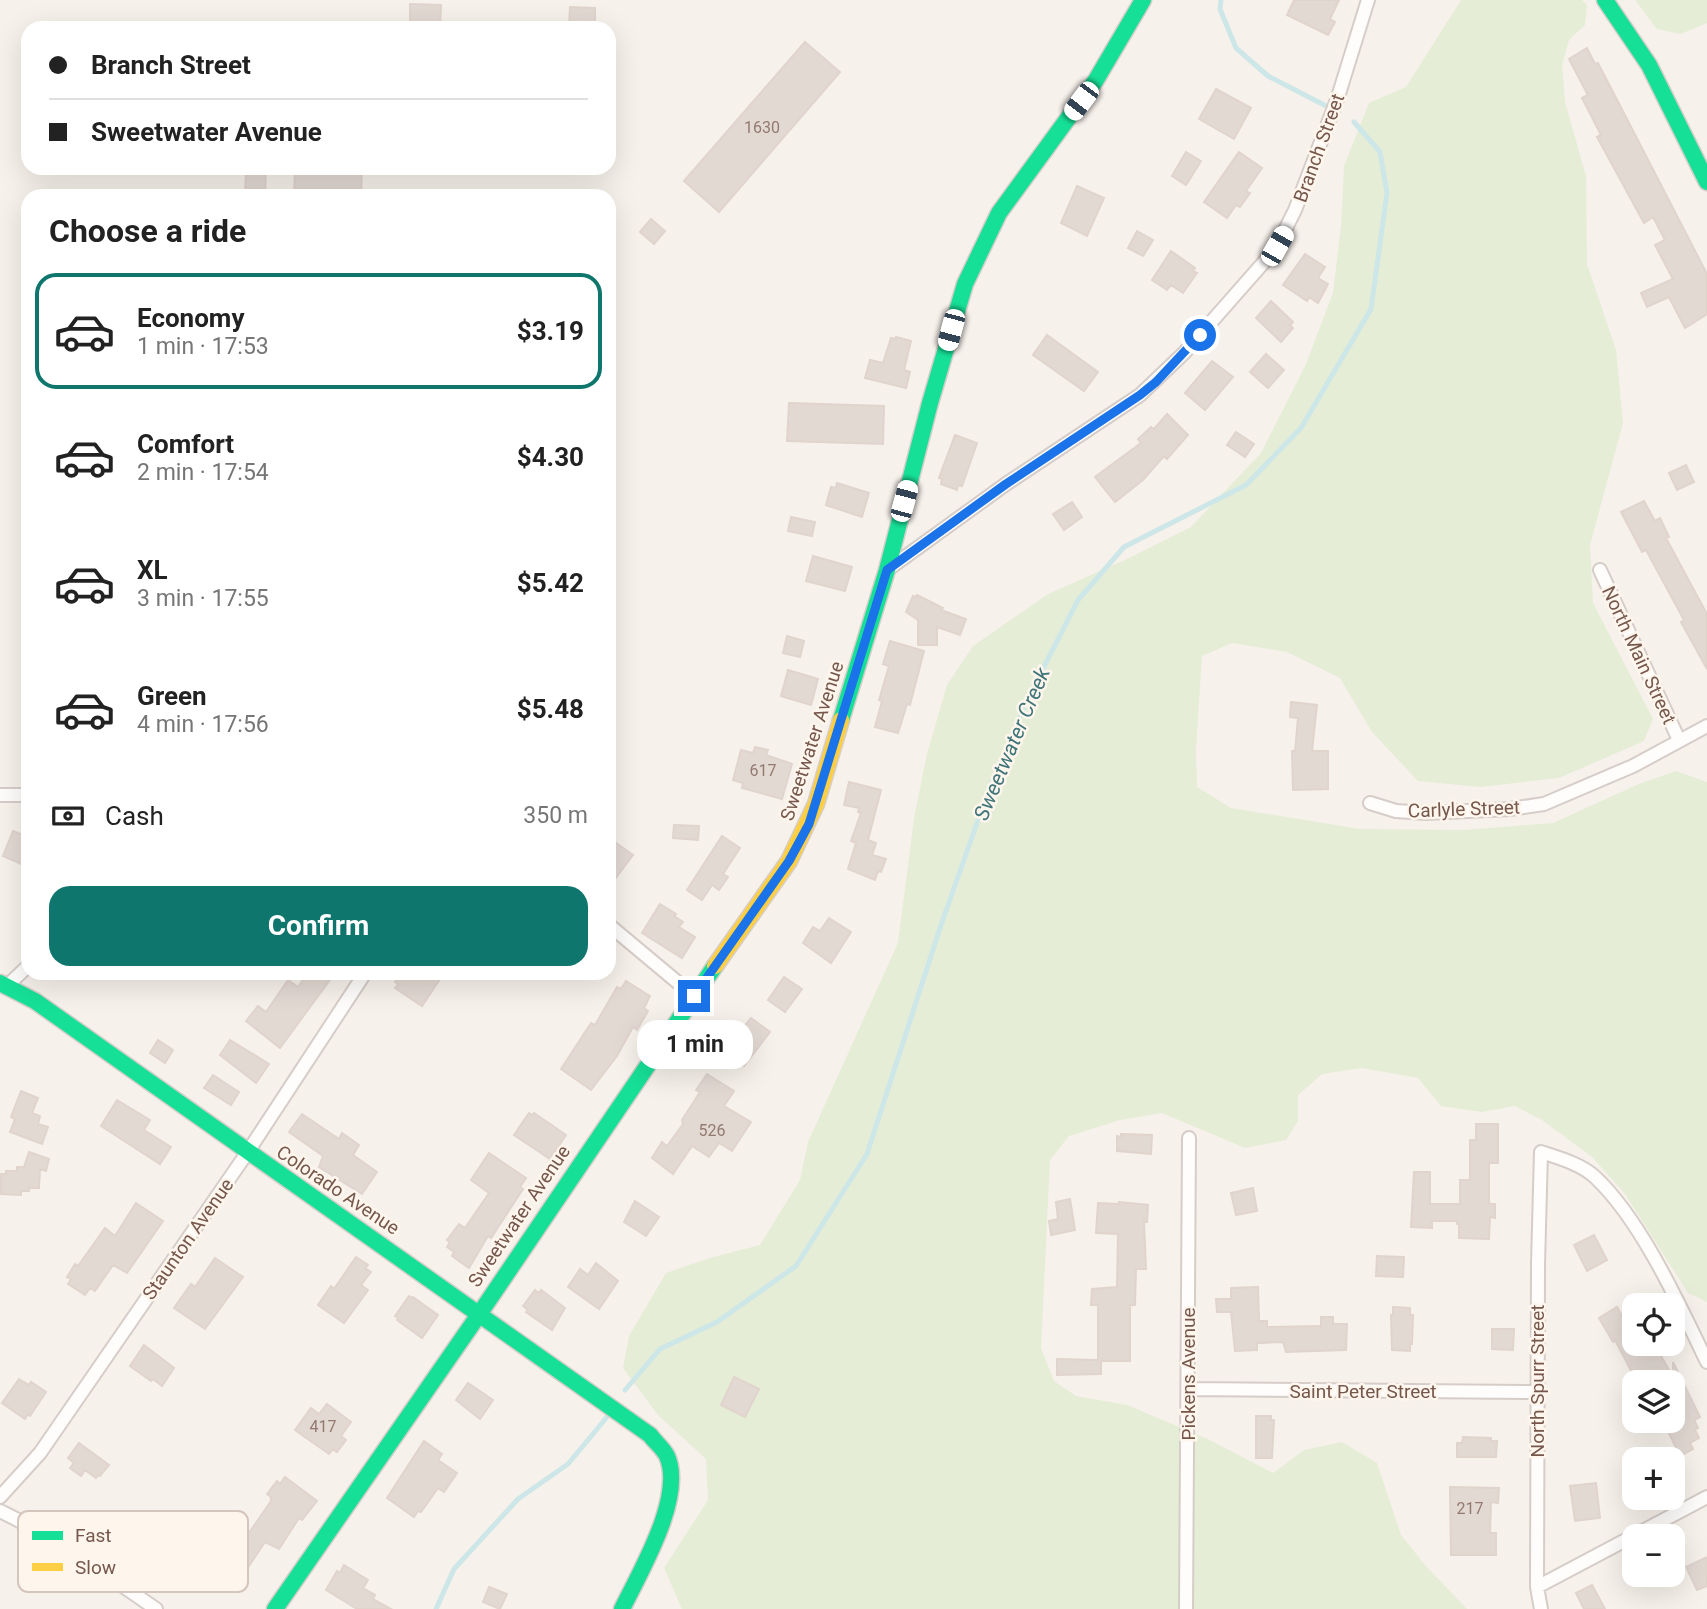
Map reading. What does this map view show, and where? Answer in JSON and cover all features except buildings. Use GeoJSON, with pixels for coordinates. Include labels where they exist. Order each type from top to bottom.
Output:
{"type":"FeatureCollection","features":[{"type":"Feature","properties":{"kind":"street","name":"Sweetwater Avenue"},"geometry":{"type":"LineString","coordinates":[[275,1609],[789,861],[809,824],[887,570],[958,304],[981,247],[999,213],[1096,80],[1143,0]]}},
{"type":"Feature","properties":{"kind":"street","name":"Branch Street"},"geometry":{"type":"LineString","coordinates":[[887,570],[1006,484],[1140,395],[1184,353],[1264,262],[1277,246],[1295,210],[1338,97],[1368,0]]}},
{"type":"Feature","properties":{"kind":"street"},"geometry":{"type":"LineString","coordinates":[[1605,0],[1625,24],[1645,58],[1707,181]]}},
{"type":"Feature","properties":{"kind":"street","name":"North Main Street"},"geometry":{"type":"LineString","coordinates":[[1600,570],[1679,740]]}},
{"type":"Feature","properties":{"kind":"street","name":"Carlyle Street"},"geometry":{"type":"LineString","coordinates":[[1370,803],[1396,811],[1425,813],[1510,809],[1544,804],[1633,766],[1707,726]]}},
{"type":"Feature","properties":{"kind":"street"},"geometry":{"type":"LineString","coordinates":[[0,795],[21,795]]}},
{"type":"Feature","properties":{"kind":"street"},"geometry":{"type":"LineString","coordinates":[[616,931],[694,996]]}},
{"type":"Feature","properties":{"kind":"street"},"geometry":{"type":"LineString","coordinates":[[4,984],[21,971]]}},
{"type":"Feature","properties":{"kind":"street","name":"Staunton Avenue"},"geometry":{"type":"LineString","coordinates":[[0,1497],[40,1453],[247,1153],[360,980]]}},
{"type":"Feature","properties":{"kind":"street","name":"Colorado Avenue"},"geometry":{"type":"LineString","coordinates":[[4,984],[35,1001],[650,1435],[668,1458],[672,1486],[661,1524],[622,1609]]}},
{"type":"Feature","properties":{"kind":"street","name":"Pickens Avenue"},"geometry":{"type":"LineString","coordinates":[[1186,1609],[1189,1138]]}},
{"type":"Feature","properties":{"kind":"street","name":"North Spurr Street"},"geometry":{"type":"LineString","coordinates":[[1541,1609],[1537,1587],[1541,1152],[1575,1165],[1594,1176],[1634,1223],[1707,1362]]}},
{"type":"Feature","properties":{"kind":"street","name":"Saint Peter Street"},"geometry":{"type":"LineString","coordinates":[[1188,1389],[1538,1392]]}},
{"type":"Feature","properties":{"kind":"street"},"geometry":{"type":"LineString","coordinates":[[1537,1587],[1707,1497]]}},
{"type":"Feature","properties":{"kind":"street"},"geometry":{"type":"LineString","coordinates":[[0,1511],[18,1520]]}},
{"type":"Feature","properties":{"kind":"street"},"geometry":{"type":"LineString","coordinates":[[131,1592],[156,1609]]}},
{"type":"Feature","properties":{"kind":"green space"},"geometry":{"type":"Polygon","coordinates":[[[1461,0],[1582,0],[1587,5],[1585,25],[1569,40],[1562,65],[1565,102],[1586,176],[1587,264],[1616,350],[1623,423],[1590,545],[1593,603],[1653,719],[1644,741],[1559,778],[1481,787],[1418,781],[1372,732],[1340,678],[1287,652],[1232,643],[1202,656],[1196,749],[1197,787],[1231,808],[1360,829],[1464,830],[1553,823],[1639,784],[1676,771],[1707,782],[1707,1302],[1688,1293],[1625,1194],[1592,1157],[1542,1120],[1515,1106],[1482,1112],[1441,1106],[1418,1078],[1362,1068],[1322,1074],[1298,1095],[1298,1121],[1286,1140],[1245,1148],[1162,1113],[1120,1120],[1069,1136],[1050,1160],[1041,1348],[1054,1381],[1076,1396],[1127,1405],[1208,1439],[1273,1473],[1304,1450],[1342,1442],[1377,1463],[1401,1535],[1467,1609],[682,1609],[664,1568],[708,1500],[706,1459],[658,1415],[623,1368],[629,1336],[666,1273],[760,1245],[800,1180],[808,1142],[898,943],[914,818],[927,754],[947,685],[973,646],[1048,594],[1191,527],[1261,453],[1306,364],[1333,293],[1341,226],[1344,166],[1369,103],[1406,87],[1461,0]]]}},
{"type":"Feature","properties":{"kind":"green space"},"geometry":{"type":"Polygon","coordinates":[[[1635,0],[1707,0],[1707,23],[1681,34],[1657,29],[1635,0]]]}},
{"type":"Feature","properties":{"kind":"waterway","name":"Sweetwater Creek"},"geometry":{"type":"LineString","coordinates":[[1221,0],[1220,9],[1236,48],[1268,76],[1330,108]]}},
{"type":"Feature","properties":{"kind":"waterway","name":"Sweetwater Creek"},"geometry":{"type":"LineString","coordinates":[[625,1390],[660,1349],[717,1322],[796,1266],[867,1154],[941,925],[989,789],[1028,698],[1078,600],[1124,547],[1246,485],[1301,428],[1371,309],[1387,193],[1380,152],[1354,122]]}},
{"type":"Feature","properties":{"kind":"waterway","name":"Sweetwater Creek"},"geometry":{"type":"LineString","coordinates":[[436,1609],[454,1569],[518,1499],[568,1464],[607,1417]]}},
{"type":"Feature","properties":{"kind":"traffic: fast"},"geometry":{"type":"LineString","coordinates":[[841,720],[887,570],[930,403],[965,284],[999,213],[1096,80],[1143,0]]}},
{"type":"Feature","properties":{"kind":"traffic: fast"},"geometry":{"type":"LineString","coordinates":[[1605,0],[1649,65],[1707,182]]}},
{"type":"Feature","properties":{"kind":"traffic: fast"},"geometry":{"type":"LineString","coordinates":[[275,1609],[715,966]]}},
{"type":"Feature","properties":{"kind":"traffic: fast"},"geometry":{"type":"LineString","coordinates":[[0,983],[35,1001],[650,1435],[667,1456],[671,1473],[670,1492],[658,1534],[622,1609]]}},
{"type":"Feature","properties":{"kind":"traffic: slow"},"geometry":{"type":"LineString","coordinates":[[715,966],[789,861],[816,804],[841,720]]}},
{"type":"Feature","properties":{"kind":"route"},"geometry":{"type":"LineString","coordinates":[[694,996],[789,861],[809,824],[887,570],[1006,484],[1140,395],[1156,382],[1200,335]]}}]}
